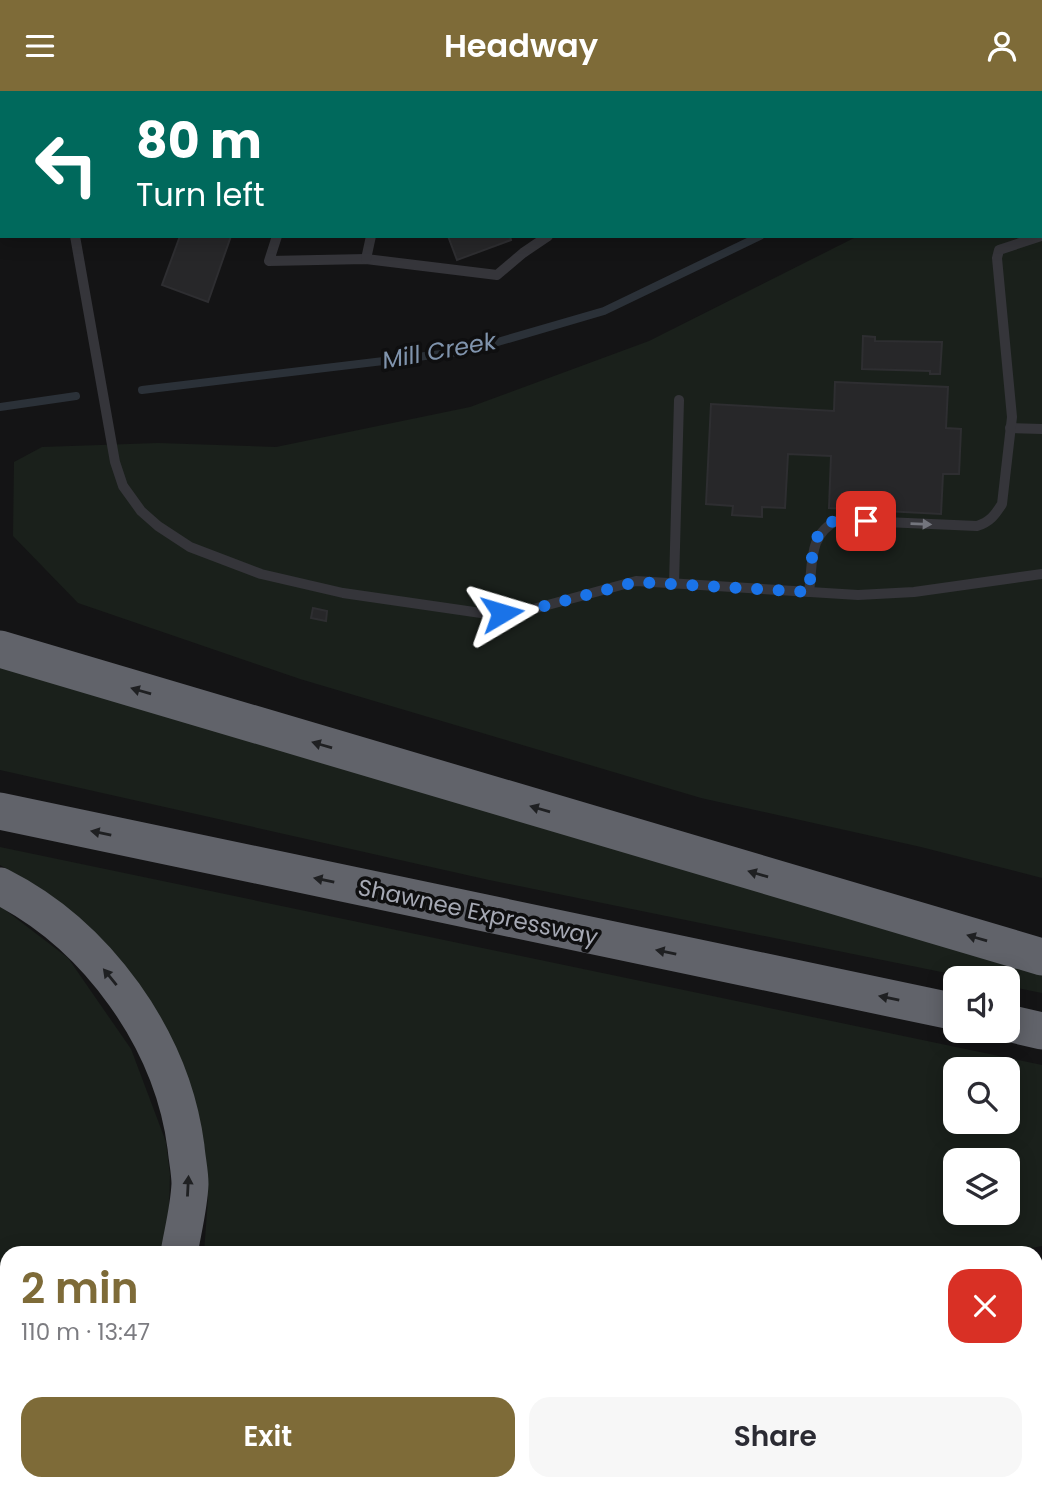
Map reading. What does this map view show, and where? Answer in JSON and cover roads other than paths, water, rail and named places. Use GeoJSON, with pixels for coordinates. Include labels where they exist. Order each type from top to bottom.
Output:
{"type":"FeatureCollection","features":[{"type":"Feature","properties":{"kind":"highway"},"geometry":{"type":"LineString","coordinates":[[0,649],[1042,957]]}},
{"type":"Feature","properties":{"kind":"highway","name":"Shawnee Expressway"},"geometry":{"type":"LineString","coordinates":[[0,811],[943,1009]]}},
{"type":"Feature","properties":{"kind":"highway"},"geometry":{"type":"LineString","coordinates":[[0,886],[16,894],[73,938],[107,974],[139,1016],[182,1117],[190,1183],[180,1246]]}},
{"type":"Feature","properties":{"kind":"highway"},"geometry":{"type":"LineString","coordinates":[[1020,1026],[1042,1031]]}},
{"type":"Feature","properties":{"kind":"lane"},"geometry":{"type":"LineString","coordinates":[[75,238],[115,462],[123,486],[141,512],[190,547],[261,574],[331,590],[481,613],[522,612],[636,582],[858,595],[914,591],[1042,574]]}},
{"type":"Feature","properties":{"kind":"lane"},"geometry":{"type":"LineString","coordinates":[[276,238],[269,261],[366,258],[497,275],[545,238]]}},
{"type":"Feature","properties":{"kind":"lane"},"geometry":{"type":"LineString","coordinates":[[366,258],[371,238]]}},
{"type":"Feature","properties":{"kind":"lane"},"geometry":{"type":"LineString","coordinates":[[809,592],[815,541],[826,526],[838,520],[977,526],[989,523],[1002,504],[1012,417],[997,258],[999,250],[1035,238]]}},
{"type":"Feature","properties":{"kind":"lane"},"geometry":{"type":"LineString","coordinates":[[674,584],[679,400]]}},
{"type":"Feature","properties":{"kind":"lane"},"geometry":{"type":"LineString","coordinates":[[1010,428],[1042,429]]}},
{"type":"Feature","properties":{"kind":"waterway","name":"Mill Creek"},"geometry":{"type":"LineString","coordinates":[[142,390],[467,351],[604,311],[756,238]]}},
{"type":"Feature","properties":{"kind":"waterway","name":"Mill Creek"},"geometry":{"type":"LineString","coordinates":[[0,407],[76,396]]}}]}
